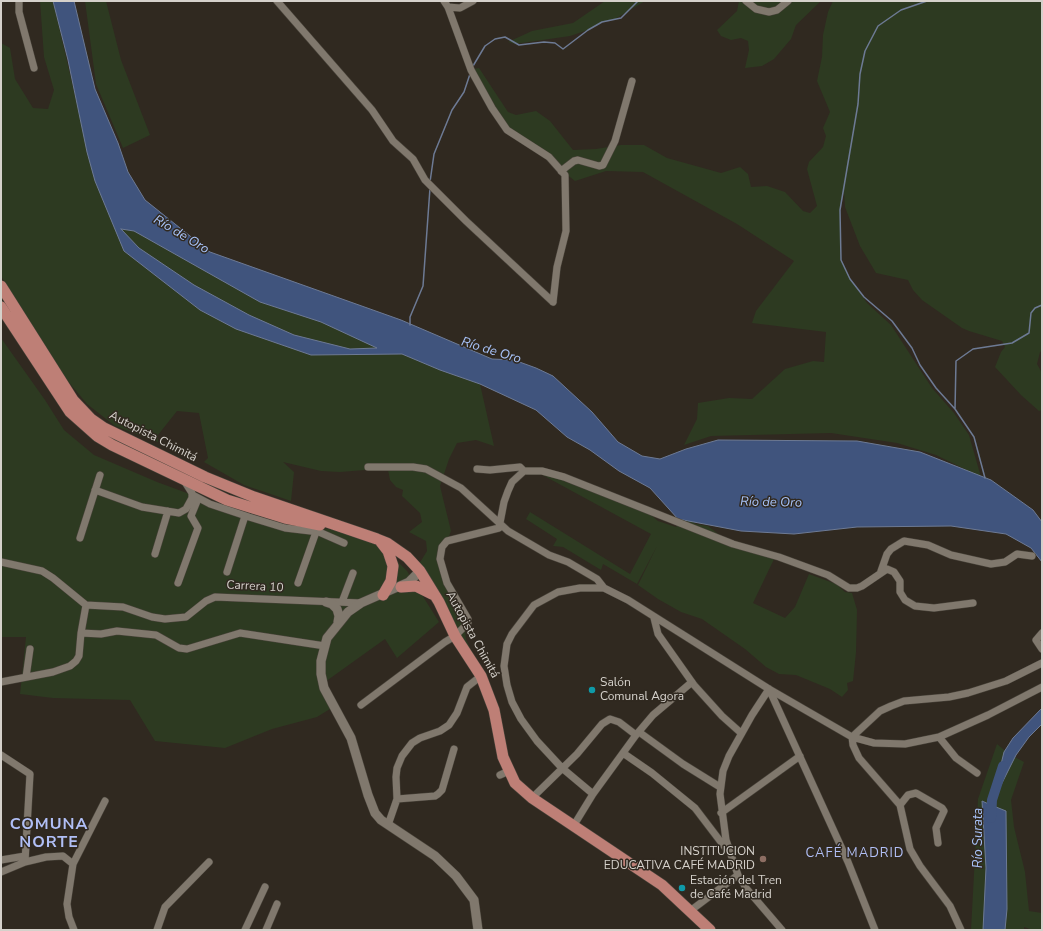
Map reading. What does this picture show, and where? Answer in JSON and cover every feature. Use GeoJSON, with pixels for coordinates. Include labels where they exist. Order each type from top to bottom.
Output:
{"type":"FeatureCollection","features":[{"type":"Feature","properties":{"kind":"highway","name":"Autopista Chimitá"},"geometry":{"type":"LineString","coordinates":[[1,286],[73,400],[91,419],[104,428],[205,477],[332,525],[377,538],[398,550],[420,571],[439,602],[455,636],[481,676],[494,710],[503,757],[504,773],[532,798],[574,824],[662,885],[710,930]]}},
{"type":"Feature","properties":{"kind":"highway","name":"Autopista Chimitá"},"geometry":{"type":"LineString","coordinates":[[1,307],[70,412],[78,420],[112,445],[227,500],[254,509],[306,522],[332,525]]}},
{"type":"Feature","properties":{"kind":"highway"},"geometry":{"type":"LineString","coordinates":[[377,538],[388,551],[392,566],[391,581],[383,595]]}},
{"type":"Feature","properties":{"kind":"highway"},"geometry":{"type":"LineString","coordinates":[[401,587],[411,586],[421,588],[429,592],[439,602]]}},
{"type":"Feature","properties":{"kind":"street"},"geometry":{"type":"LineString","coordinates":[[19,1],[19,12],[34,68]]}},
{"type":"Feature","properties":{"kind":"street"},"geometry":{"type":"LineString","coordinates":[[277,1],[372,110],[393,141],[413,159],[425,180],[466,221],[553,302],[557,267],[566,231],[565,175],[549,157],[507,130],[492,108],[471,70],[446,4]]}},
{"type":"Feature","properties":{"kind":"street"},"geometry":{"type":"LineString","coordinates":[[446,4],[460,8],[473,1]]}},
{"type":"Feature","properties":{"kind":"street"},"geometry":{"type":"LineString","coordinates":[[746,1],[756,9],[769,12],[776,10],[788,1]]}},
{"type":"Feature","properties":{"kind":"street"},"geometry":{"type":"LineString","coordinates":[[562,171],[574,161],[578,160],[599,166],[603,165],[615,141],[632,81]]}},
{"type":"Feature","properties":{"kind":"street"},"geometry":{"type":"LineString","coordinates":[[368,468],[413,467],[426,469],[461,488],[508,531],[549,555],[568,562],[597,579],[604,588],[628,600],[769,690],[852,737],[874,743],[905,744],[939,737],[988,715],[1042,687]]}},
{"type":"Feature","properties":{"kind":"street"},"geometry":{"type":"LineString","coordinates":[[477,469],[490,470],[520,467],[524,471],[542,471],[564,477],[733,544],[779,557],[828,575],[849,588],[857,588],[862,586],[881,571],[887,569],[894,572],[900,581],[900,592],[904,600],[915,606],[934,608],[973,603]]}},
{"type":"Feature","properties":{"kind":"street"},"geometry":{"type":"LineString","coordinates":[[361,705],[455,636],[468,623],[468,619],[447,583],[440,559],[442,547],[447,541],[462,536],[494,531],[499,528],[501,524],[504,502],[508,491],[512,482],[524,471]]}},
{"type":"Feature","properties":{"kind":"street"},"geometry":{"type":"LineString","coordinates":[[80,538],[100,475]]}},
{"type":"Feature","properties":{"kind":"street"},"geometry":{"type":"LineString","coordinates":[[185,481],[195,497],[245,516],[285,528],[329,535],[344,543]]}},
{"type":"Feature","properties":{"kind":"street"},"geometry":{"type":"LineString","coordinates":[[95,490],[142,507],[179,512],[184,511],[195,497]]}},
{"type":"Feature","properties":{"kind":"street"},"geometry":{"type":"LineString","coordinates":[[178,583],[198,528],[191,516],[195,497]]}},
{"type":"Feature","properties":{"kind":"street"},"geometry":{"type":"LineString","coordinates":[[155,554],[168,511]]}},
{"type":"Feature","properties":{"kind":"street"},"geometry":{"type":"LineString","coordinates":[[228,572],[245,516]]}},
{"type":"Feature","properties":{"kind":"street"},"geometry":{"type":"LineString","coordinates":[[298,583],[316,532]]}},
{"type":"Feature","properties":{"kind":"street"},"geometry":{"type":"LineString","coordinates":[[881,571],[887,554],[891,548],[904,541],[928,545],[951,555],[991,564],[1005,562],[1017,554],[1032,556]]}},
{"type":"Feature","properties":{"kind":"street"},"geometry":{"type":"LineString","coordinates":[[1,562],[42,571],[86,605],[81,632],[79,656],[73,664],[53,672],[1,682]]}},
{"type":"Feature","properties":{"kind":"street"},"geometry":{"type":"LineString","coordinates":[[420,571],[413,580],[401,587],[361,603],[348,612],[338,622],[327,638],[321,661],[321,674],[324,688],[351,738],[372,805],[381,820],[435,856],[456,876],[474,900],[478,930]]}},
{"type":"Feature","properties":{"kind":"street"},"geometry":{"type":"LineString","coordinates":[[342,602],[352,573]]}},
{"type":"Feature","properties":{"kind":"street"},"geometry":{"type":"LineString","coordinates":[[593,794],[562,768],[536,741],[521,719],[512,702],[504,666],[507,644],[512,634],[534,605],[558,592],[580,588],[604,588]]}},
{"type":"Feature","properties":{"kind":"street","name":"Carrera 10"},"geometry":{"type":"LineString","coordinates":[[86,605],[123,607],[152,617],[173,619],[186,617],[206,601],[216,597],[361,603]]}},
{"type":"Feature","properties":{"kind":"street"},"geometry":{"type":"LineString","coordinates":[[326,602],[332,604],[337,609],[338,622]]}},
{"type":"Feature","properties":{"kind":"street"},"geometry":{"type":"LineString","coordinates":[[654,618],[658,634],[692,682],[722,716],[741,732]]}},
{"type":"Feature","properties":{"kind":"street"},"geometry":{"type":"LineString","coordinates":[[81,632],[101,634],[117,631],[156,635],[179,648],[187,649],[240,633],[325,646]]}},
{"type":"Feature","properties":{"kind":"street"},"geometry":{"type":"LineString","coordinates":[[1042,633],[1036,640],[1042,649]]}},
{"type":"Feature","properties":{"kind":"street"},"geometry":{"type":"LineString","coordinates":[[26,677],[30,649]]}},
{"type":"Feature","properties":{"kind":"street"},"geometry":{"type":"LineString","coordinates":[[852,737],[880,711],[891,706],[904,701],[949,697],[968,693],[1006,681],[1042,663]]}},
{"type":"Feature","properties":{"kind":"street"},"geometry":{"type":"LineString","coordinates":[[388,825],[397,799],[395,787],[397,768],[402,756],[416,741],[449,725],[457,713],[467,687],[481,676]]}},
{"type":"Feature","properties":{"kind":"street"},"geometry":{"type":"LineString","coordinates":[[574,824],[593,794],[638,733],[653,715],[692,682]]}},
{"type":"Feature","properties":{"kind":"street"},"geometry":{"type":"LineString","coordinates":[[769,690],[741,732],[723,771],[720,787],[721,813],[729,852],[738,875],[746,888],[782,930]]}},
{"type":"Feature","properties":{"kind":"street"},"geometry":{"type":"LineString","coordinates":[[769,690],[848,862],[875,930]]}},
{"type":"Feature","properties":{"kind":"street"},"geometry":{"type":"LineString","coordinates":[[532,798],[584,747],[602,724],[610,719],[619,722],[638,733],[720,787]]}},
{"type":"Feature","properties":{"kind":"street"},"geometry":{"type":"LineString","coordinates":[[852,737],[853,745],[859,758],[900,805],[910,849],[920,866],[950,906],[961,930]]}},
{"type":"Feature","properties":{"kind":"street"},"geometry":{"type":"LineString","coordinates":[[939,737],[956,758],[977,773]]}},
{"type":"Feature","properties":{"kind":"street"},"geometry":{"type":"LineString","coordinates":[[397,799],[435,796],[438,794],[442,790],[454,749]]}},
{"type":"Feature","properties":{"kind":"street"},"geometry":{"type":"LineString","coordinates":[[623,753],[652,773],[695,808],[729,852]]}},
{"type":"Feature","properties":{"kind":"street"},"geometry":{"type":"LineString","coordinates":[[1,755],[30,774],[25,859]]}},
{"type":"Feature","properties":{"kind":"street"},"geometry":{"type":"LineString","coordinates":[[721,813],[800,756]]}},
{"type":"Feature","properties":{"kind":"street"},"geometry":{"type":"LineString","coordinates":[[900,805],[908,795],[916,793],[942,808],[944,811],[936,828],[938,843]]}},
{"type":"Feature","properties":{"kind":"street"},"geometry":{"type":"LineString","coordinates":[[74,930],[69,917],[67,904],[73,864],[105,801]]}},
{"type":"Feature","properties":{"kind":"street"},"geometry":{"type":"LineString","coordinates":[[1,860],[63,856],[73,864]]}},
{"type":"Feature","properties":{"kind":"street"},"geometry":{"type":"LineString","coordinates":[[1,872],[25,859]]}},
{"type":"Feature","properties":{"kind":"street"},"geometry":{"type":"LineString","coordinates":[[157,930],[165,907],[208,862]]}},
{"type":"Feature","properties":{"kind":"street"},"geometry":{"type":"LineString","coordinates":[[690,911],[738,875]]}},
{"type":"Feature","properties":{"kind":"street"},"geometry":{"type":"LineString","coordinates":[[245,930],[265,887]]}},
{"type":"Feature","properties":{"kind":"street"},"geometry":{"type":"LineString","coordinates":[[266,930],[277,904]]}},
{"type":"Feature","properties":{"kind":"green space"},"geometry":{"type":"Polygon","coordinates":[[[40,1],[53,1],[80,117],[124,251],[200,310],[236,329],[311,355],[402,354],[440,370],[480,384],[494,446],[476,440],[457,443],[449,459],[440,486],[451,531],[448,539],[439,546],[437,553],[439,561],[463,614],[466,639],[482,674],[419,564],[427,551],[426,541],[409,532],[422,522],[420,513],[402,496],[403,490],[396,487],[390,480],[387,465],[365,470],[340,472],[321,471],[283,462],[294,472],[291,501],[244,485],[204,462],[208,458],[199,413],[177,411],[158,435],[158,442],[115,426],[87,404],[67,380],[1,276],[1,43],[10,48],[15,79],[33,108],[48,109],[54,90],[44,57],[40,1]]]}},
{"type":"Feature","properties":{"kind":"green space"},"geometry":{"type":"Polygon","coordinates":[[[85,1],[106,1],[121,60],[150,135],[123,148],[96,84],[85,1]]]}},
{"type":"Feature","properties":{"kind":"green space"},"geometry":{"type":"Polygon","coordinates":[[[605,1],[645,1],[615,19],[602,22],[588,30],[570,36],[515,44],[508,42],[532,31],[573,23],[605,1]]]}},
{"type":"Feature","properties":{"kind":"green space"},"geometry":{"type":"Polygon","coordinates":[[[739,1],[821,1],[796,25],[791,39],[774,59],[762,66],[745,68],[749,50],[748,41],[741,38],[731,40],[721,36],[717,30],[737,11],[739,1]]]}},
{"type":"Feature","properties":{"kind":"green space"},"geometry":{"type":"Polygon","coordinates":[[[833,1],[1042,1],[1042,351],[1040,352],[1037,364],[1042,373],[1042,410],[1039,411],[1021,395],[995,367],[1001,352],[1005,347],[1002,341],[962,328],[922,300],[913,290],[908,280],[876,273],[860,246],[845,207],[844,191],[840,210],[841,260],[850,279],[867,303],[891,325],[932,388],[954,413],[969,435],[981,477],[936,455],[897,443],[831,433],[711,436],[684,445],[697,419],[698,403],[729,398],[752,399],[785,369],[813,361],[824,362],[826,332],[752,323],[756,311],[794,261],[737,224],[643,172],[606,171],[575,181],[509,129],[473,69],[479,68],[508,112],[516,115],[536,111],[550,121],[573,150],[596,149],[621,145],[644,145],[667,158],[721,173],[740,167],[748,174],[751,187],[767,186],[785,192],[803,211],[810,213],[817,206],[807,169],[809,162],[823,147],[826,136],[823,128],[830,112],[817,81],[822,57],[823,35],[828,12],[833,1]]]}},
{"type":"Feature","properties":{"kind":"green space"},"geometry":{"type":"Polygon","coordinates":[[[121,229],[134,231],[260,302],[321,322],[378,348],[350,349],[294,335],[249,315],[194,285],[139,248],[121,229]]]}},
{"type":"Feature","properties":{"kind":"green space"},"geometry":{"type":"Polygon","coordinates":[[[1,338],[45,400],[64,430],[94,455],[157,482],[214,503],[284,525],[329,529],[382,546],[407,571],[439,622],[397,658],[385,639],[325,682],[338,704],[317,717],[272,729],[225,748],[155,741],[130,700],[53,698],[20,694],[26,637],[1,637],[1,338]]]}},
{"type":"Feature","properties":{"kind":"green space"},"geometry":{"type":"Polygon","coordinates":[[[526,466],[651,515],[658,521],[676,527],[685,517],[696,524],[708,526],[731,544],[775,557],[753,603],[785,618],[795,607],[809,574],[836,584],[845,592],[852,593],[857,610],[856,652],[853,681],[847,683],[848,690],[842,697],[830,689],[796,675],[779,674],[766,667],[745,649],[702,619],[681,612],[658,599],[638,585],[657,546],[637,584],[603,564],[601,570],[563,547],[553,546],[557,539],[526,519],[530,512],[630,574],[651,534],[526,466]]]}},
{"type":"Feature","properties":{"kind":"green space"},"geometry":{"type":"Polygon","coordinates":[[[997,744],[1009,754],[1024,762],[1011,800],[1014,827],[1025,872],[1029,911],[1042,913],[1042,930],[1033,930],[1024,927],[1024,930],[971,930],[978,799],[997,744]]]}},
{"type":"Feature","properties":{"kind":"water","name":"Río de Oro"},"geometry":{"type":"Polygon","coordinates":[[[53,1],[74,1],[95,89],[118,143],[128,172],[145,200],[210,252],[401,320],[492,359],[514,360],[553,376],[592,412],[618,442],[642,456],[660,459],[686,449],[718,440],[857,441],[920,452],[991,480],[1033,510],[1042,522],[1042,562],[1031,548],[1006,534],[951,526],[857,527],[794,534],[741,531],[678,519],[650,488],[619,471],[590,450],[567,437],[536,410],[480,384],[440,370],[402,354],[311,355],[236,329],[200,310],[124,251],[95,181],[87,152],[68,60],[53,1]],[[121,229],[139,248],[194,285],[249,315],[294,335],[350,349],[377,348],[321,322],[260,302],[134,231],[121,229]]]}},
{"type":"Feature","properties":{"kind":"water"},"geometry":{"type":"Polygon","coordinates":[[[1042,708],[1042,724],[1029,737],[1016,755],[991,805],[1004,752],[1013,738],[1042,708]]]}},
{"type":"Feature","properties":{"kind":"water"},"geometry":{"type":"Polygon","coordinates":[[[982,801],[1006,811],[1007,909],[1005,930],[983,930],[986,868],[982,801]]]}},
{"type":"Feature","properties":{"kind":"waterway"},"geometry":{"type":"LineString","coordinates":[[473,66],[485,46],[495,39],[505,37],[519,45],[544,42],[555,43],[563,49],[588,30],[602,22],[621,18],[638,1]]}},
{"type":"Feature","properties":{"kind":"waterway"},"geometry":{"type":"LineString","coordinates":[[927,1],[901,10],[878,26],[865,51],[860,74],[858,104],[840,210],[841,260],[850,279],[864,297],[892,321],[912,348],[920,365],[936,388],[955,409],[974,437],[985,478]]}},
{"type":"Feature","properties":{"kind":"waterway"},"geometry":{"type":"LineString","coordinates":[[430,182],[434,154],[452,110],[464,92],[470,74]]}},
{"type":"Feature","properties":{"kind":"waterway"},"geometry":{"type":"LineString","coordinates":[[410,325],[410,317],[423,286],[430,188]]}},
{"type":"Feature","properties":{"kind":"waterway"},"geometry":{"type":"LineString","coordinates":[[955,409],[956,361],[973,349],[1012,343],[1029,333],[1031,313],[1035,308],[1042,305]]}},
{"type":"Feature","properties":{"kind":"waterway","name":"Río Surata"},"geometry":{"type":"LineString","coordinates":[[991,818],[992,800],[1003,766]]}},
{"type":"Feature","properties":{"kind":"place","name":"Salón Comunal Agora"},"geometry":{"type":"Point","coordinates":[592,690]}},
{"type":"Feature","properties":{"kind":"place","name":"INSTITUCION EDUCATIVA CAFÉ MADRID"},"geometry":{"type":"Point","coordinates":[763,859]}},
{"type":"Feature","properties":{"kind":"place","name":"Estación del Tren de Café Madrid"},"geometry":{"type":"Point","coordinates":[682,888]}},
{"type":"Feature","properties":{"kind":"district","name":"COMUNA NORTE"},"geometry":{"type":"Point","coordinates":[49,834]}},
{"type":"Feature","properties":{"kind":"district","name":"CAFÉ MADRID"},"geometry":{"type":"Point","coordinates":[855,854]}}]}
